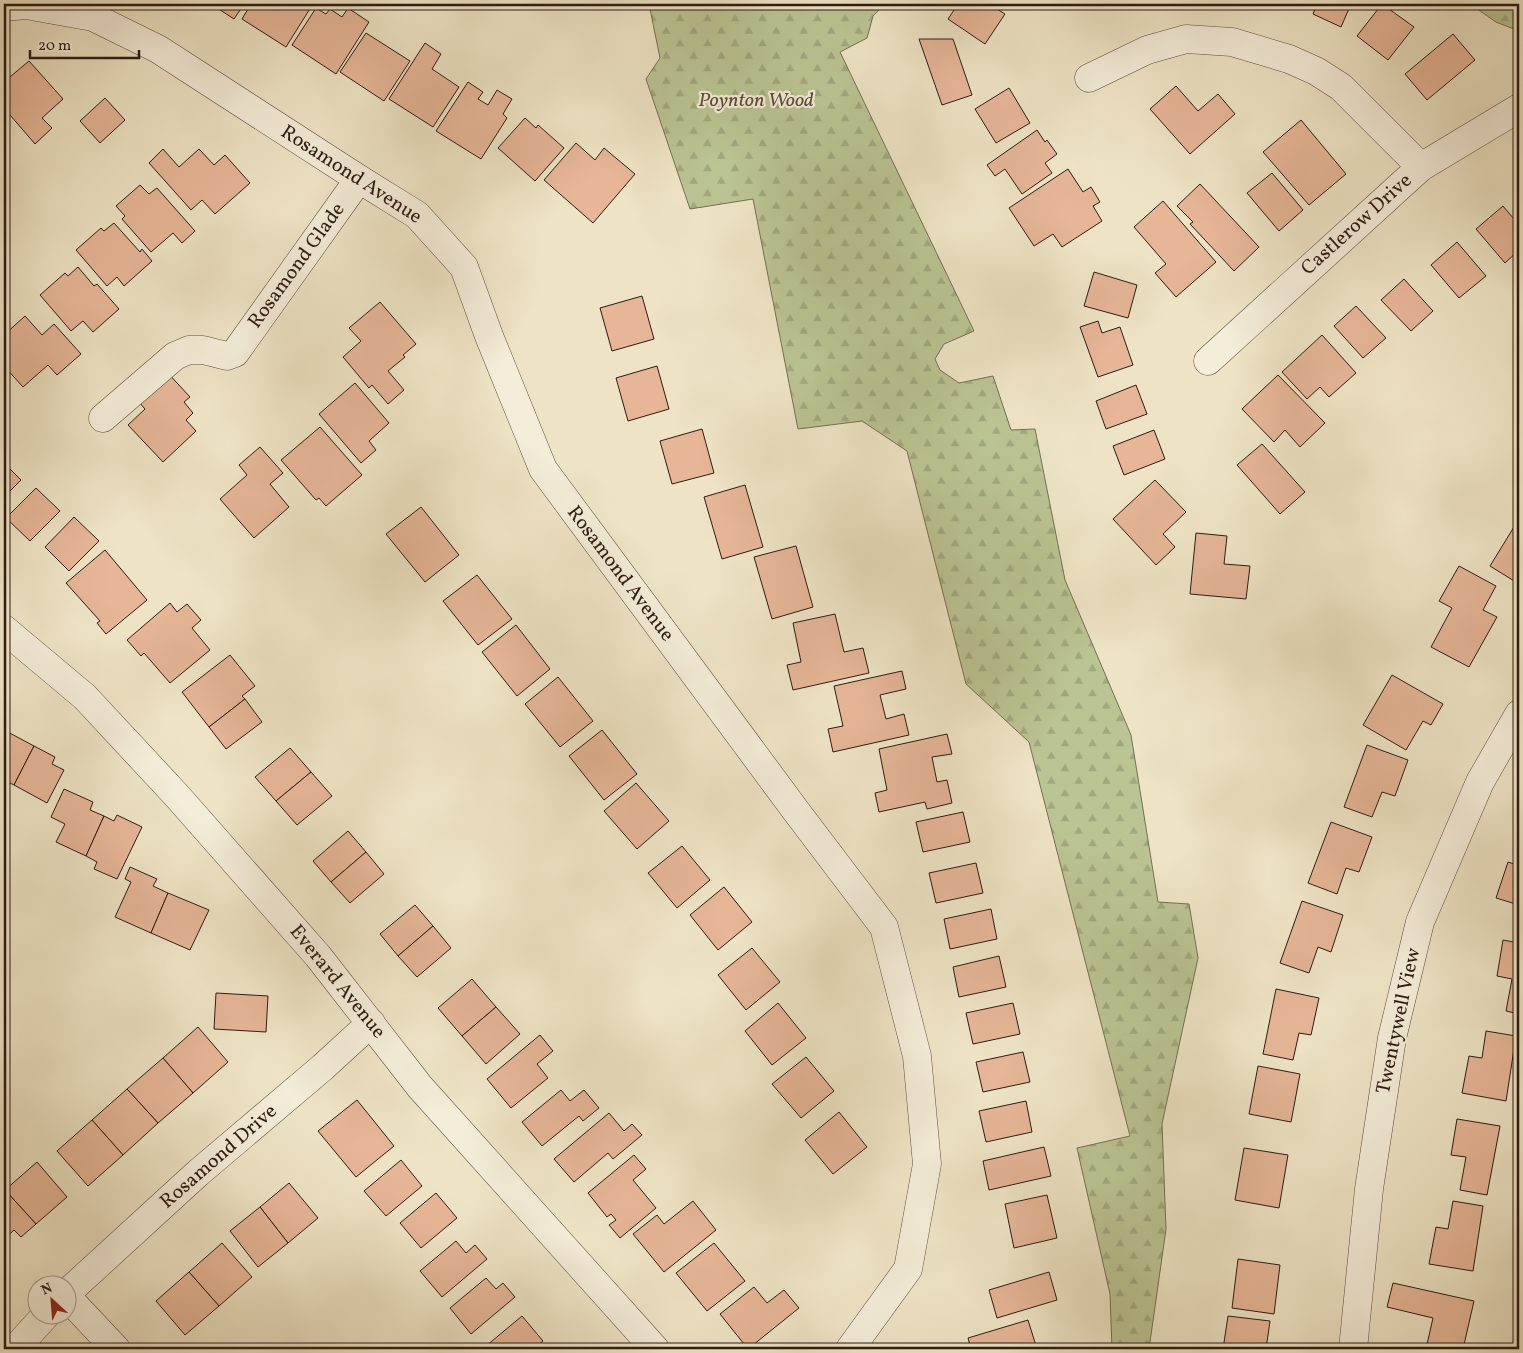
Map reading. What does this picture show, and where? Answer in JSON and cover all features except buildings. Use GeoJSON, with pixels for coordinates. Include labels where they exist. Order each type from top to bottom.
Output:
{"type":"FeatureCollection","features":[{"type":"Feature","properties":{"kind":"street","name":"Rosamond Avenue"},"geometry":{"type":"LineString","coordinates":[[4,7],[26,5],[93,17],[158,49],[360,180],[417,214],[464,267],[489,336],[543,469],[796,811],[884,926],[917,1056],[928,1164],[908,1269],[850,1349]]}},
{"type":"Feature","properties":{"kind":"street"},"geometry":{"type":"LineString","coordinates":[[1089,78],[1147,50],[1186,39],[1232,42],[1289,59],[1316,71],[1340,88],[1421,167]]}},
{"type":"Feature","properties":{"kind":"street","name":"Castlerow Drive"},"geometry":{"type":"LineString","coordinates":[[1208,361],[1421,167],[1519,108]]}},
{"type":"Feature","properties":{"kind":"street","name":"Rosamond Glade"},"geometry":{"type":"LineString","coordinates":[[103,418],[176,356],[189,350],[203,350],[227,356],[235,353],[360,180]]}},
{"type":"Feature","properties":{"kind":"street","name":"Everard Avenue"},"geometry":{"type":"LineString","coordinates":[[4,629],[85,697],[178,797],[318,956],[420,1087],[655,1349]]}},
{"type":"Feature","properties":{"kind":"street","name":"Twentywell View"},"geometry":{"type":"LineString","coordinates":[[1352,1349],[1369,1189],[1390,1047],[1420,922],[1480,782],[1519,714]]}},
{"type":"Feature","properties":{"kind":"street","name":"Rosamond Drive"},"geometry":{"type":"LineString","coordinates":[[78,1283],[198,1173],[371,1024]]}},
{"type":"Feature","properties":{"kind":"street"},"geometry":{"type":"LineString","coordinates":[[78,1309],[116,1349]]}},
{"type":"Feature","properties":{"kind":"street"},"geometry":{"type":"LineString","coordinates":[[15,1349],[36,1326]]}},
{"type":"Feature","properties":{"kind":"green space","name":"Poynton Wood"},"geometry":{"type":"Polygon","coordinates":[[[649,4],[885,4],[873,16],[867,38],[840,52],[974,331],[944,344],[935,359],[940,370],[959,383],[993,376],[1011,430],[1035,429],[1065,580],[1131,735],[1158,902],[1189,904],[1198,958],[1162,1124],[1166,1229],[1149,1349],[1112,1349],[1110,1294],[1077,1148],[1130,1136],[1029,742],[966,684],[907,451],[862,421],[798,429],[753,199],[690,209],[646,79],[660,58],[649,4]]]}},
{"type":"Feature","properties":{"kind":"green space"},"geometry":{"type":"Polygon","coordinates":[[[1470,4],[1519,4],[1519,31],[1496,22],[1470,4]]]}}]}
